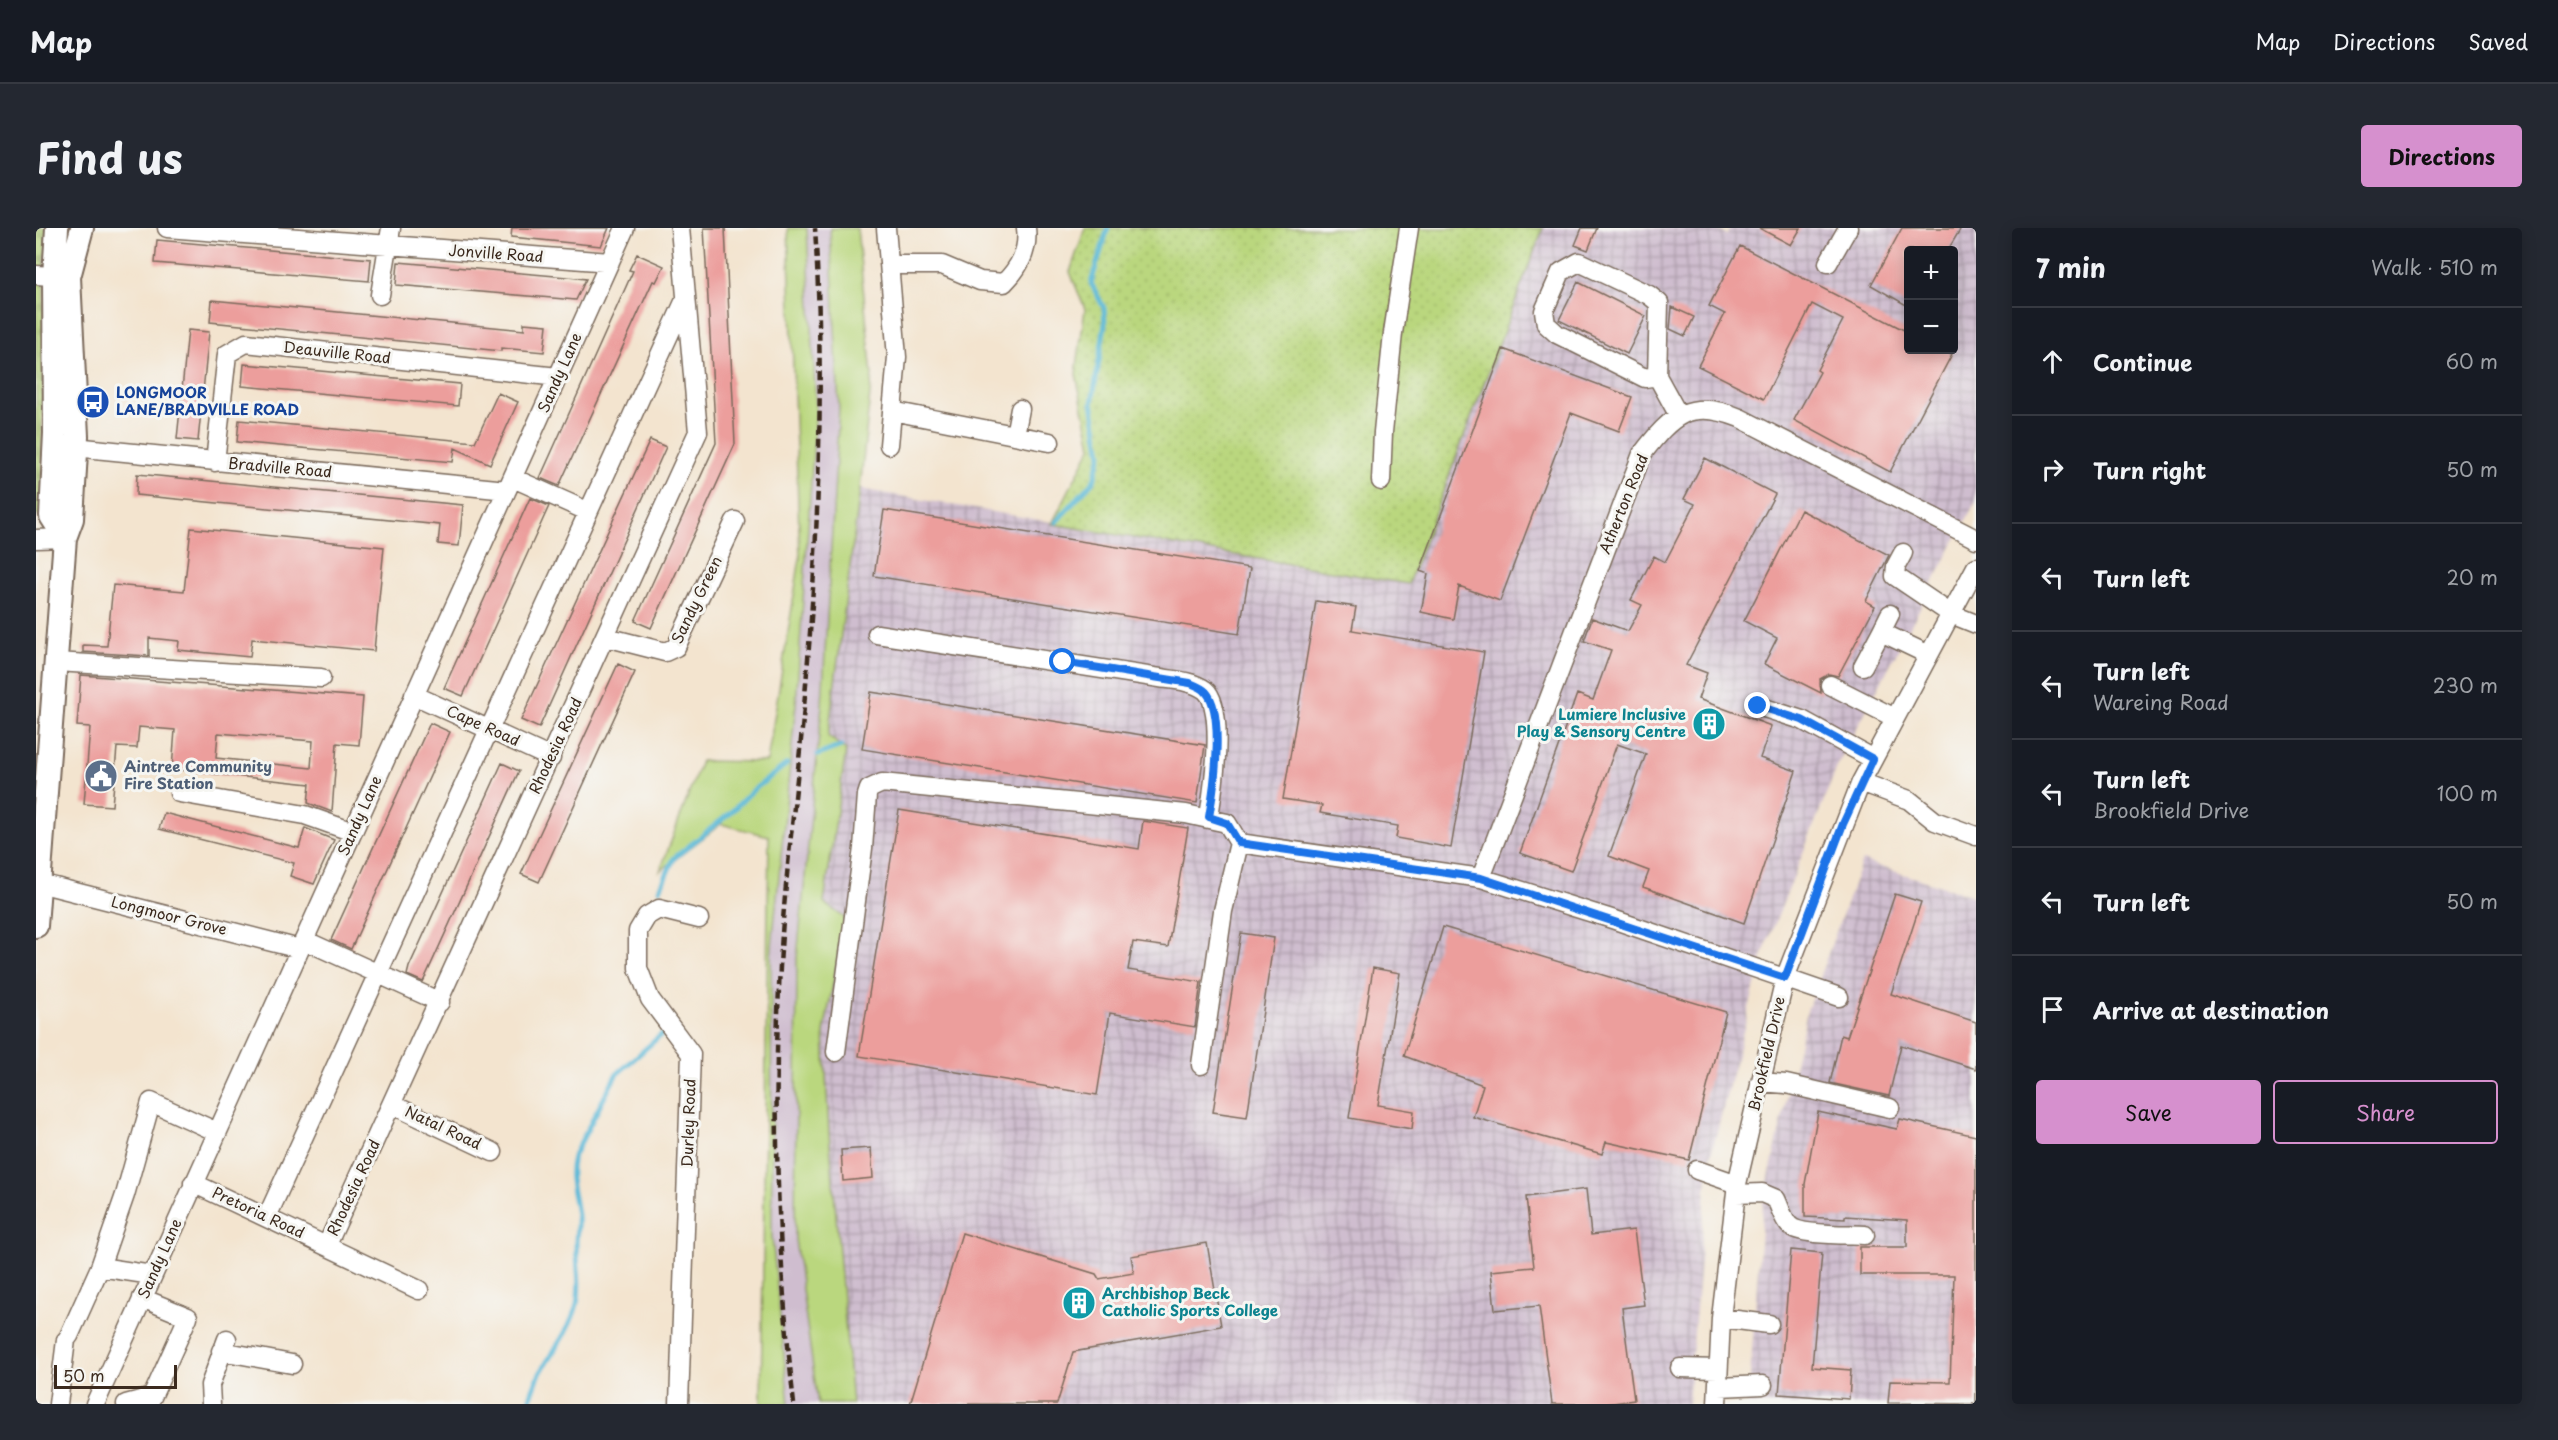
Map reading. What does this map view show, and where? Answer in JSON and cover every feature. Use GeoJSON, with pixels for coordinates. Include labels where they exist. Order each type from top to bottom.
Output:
{"type":"FeatureCollection","features":[{"type":"Feature","properties":{"kind":"main road"},"geometry":{"type":"LineString","coordinates":[[57,228],[53,276],[54,446],[51,516],[65,538]]}},
{"type":"Feature","properties":{"kind":"main road"},"geometry":{"type":"LineString","coordinates":[[36,913],[65,538],[72,519],[76,447],[53,276],[82,228]]}},
{"type":"Feature","properties":{"kind":"street","name":"Jonville Road"},"geometry":{"type":"LineString","coordinates":[[166,228],[390,237],[609,262]]}},
{"type":"Feature","properties":{"kind":"street","name":"Sandy Lane"},"geometry":{"type":"LineString","coordinates":[[95,1404],[625,228]]}},
{"type":"Feature","properties":{"kind":"street","name":"Rhodesia Road"},"geometry":{"type":"LineString","coordinates":[[327,1245],[393,1105],[698,432],[680,228]]}},
{"type":"Feature","properties":{"kind":"street"},"geometry":{"type":"LineString","coordinates":[[886,228],[897,357],[889,445]]}},
{"type":"Feature","properties":{"kind":"street"},"geometry":{"type":"LineString","coordinates":[[890,265],[942,265],[980,281],[1004,283],[1020,267],[1028,238],[1026,228]]}},
{"type":"Feature","properties":{"kind":"street"},"geometry":{"type":"LineString","coordinates":[[1381,482],[1383,432],[1393,333],[1409,228]]}},
{"type":"Feature","properties":{"kind":"street"},"geometry":{"type":"LineString","coordinates":[[1828,263],[1848,228]]}},
{"type":"Feature","properties":{"kind":"street"},"geometry":{"type":"LineString","coordinates":[[380,295],[390,237]]}},
{"type":"Feature","properties":{"kind":"street"},"geometry":{"type":"LineString","coordinates":[[1657,376],[1645,378],[1557,334],[1546,324],[1544,311],[1561,272],[1568,266],[1579,262],[1649,295],[1659,303],[1657,376],[1679,416]]}},
{"type":"Feature","properties":{"kind":"street"},"geometry":{"type":"LineString","coordinates":[[267,1217],[685,299]]}},
{"type":"Feature","properties":{"kind":"street","name":"Deauville Road"},"geometry":{"type":"LineString","coordinates":[[215,462],[227,354],[246,343],[558,377]]}},
{"type":"Feature","properties":{"kind":"street"},"geometry":{"type":"LineString","coordinates":[[1015,435],[1020,409]]}},
{"type":"Feature","properties":{"kind":"street","name":"Atherton Road"},"geometry":{"type":"LineString","coordinates":[[1481,878],[1642,454],[1664,426],[1688,411],[1717,409],[1740,418],[1976,538]]}},
{"type":"Feature","properties":{"kind":"street"},"geometry":{"type":"LineString","coordinates":[[892,411],[1050,442]]}},
{"type":"Feature","properties":{"kind":"street","name":"Bradville Road"},"geometry":{"type":"LineString","coordinates":[[54,446],[215,462],[510,484],[587,511]]}},
{"type":"Feature","properties":{"kind":"street","name":"Sandy Green"},"geometry":{"type":"LineString","coordinates":[[606,637],[665,652],[676,647],[735,521]]}},
{"type":"Feature","properties":{"kind":"street"},"geometry":{"type":"LineString","coordinates":[[36,539],[65,538]]}},
{"type":"Feature","properties":{"kind":"street"},"geometry":{"type":"LineString","coordinates":[[1903,553],[1896,566],[1895,576],[1952,614],[1976,624]]}},
{"type":"Feature","properties":{"kind":"street","name":"Brookfield Drive"},"geometry":{"type":"LineString","coordinates":[[1718,1399],[1721,1318],[1736,1189],[1785,978],[1861,782],[1976,567]]}},
{"type":"Feature","properties":{"kind":"street"},"geometry":{"type":"LineString","coordinates":[[1863,666],[1890,614]]}},
{"type":"Feature","properties":{"kind":"street"},"geometry":{"type":"LineString","coordinates":[[1881,632],[1929,656]]}},
{"type":"Feature","properties":{"kind":"street"},"geometry":{"type":"LineString","coordinates":[[877,634],[1190,683],[1206,691],[1216,711],[1218,731],[1209,817]]}},
{"type":"Feature","properties":{"kind":"street"},"geometry":{"type":"LineString","coordinates":[[56,662],[321,678]]}},
{"type":"Feature","properties":{"kind":"street"},"geometry":{"type":"LineString","coordinates":[[1830,685],[1894,718]]}},
{"type":"Feature","properties":{"kind":"street","name":"Cape Road"},"geometry":{"type":"LineString","coordinates":[[414,695],[551,758]]}},
{"type":"Feature","properties":{"kind":"street"},"geometry":{"type":"LineString","coordinates":[[1758,706],[1802,720],[1873,759]]}},
{"type":"Feature","properties":{"kind":"street"},"geometry":{"type":"LineString","coordinates":[[1861,782],[1909,800],[1935,821],[1976,836]]}},
{"type":"Feature","properties":{"kind":"street"},"geometry":{"type":"LineString","coordinates":[[836,1052],[869,789],[882,783],[1209,817],[1227,823],[1239,843],[1222,911],[1201,1065]]}},
{"type":"Feature","properties":{"kind":"street"},"geometry":{"type":"LineString","coordinates":[[179,794],[305,815],[352,831]]}},
{"type":"Feature","properties":{"kind":"street"},"geometry":{"type":"LineString","coordinates":[[1239,843],[1481,878],[1839,997]]}},
{"type":"Feature","properties":{"kind":"street","name":"Longmoor Grove"},"geometry":{"type":"LineString","coordinates":[[39,883],[302,944],[440,1002]]}},
{"type":"Feature","properties":{"kind":"street","name":"Durley Road"},"geometry":{"type":"LineString","coordinates":[[679,1404],[691,1054],[645,989],[638,968],[636,943],[642,923],[659,909],[699,919]]}},
{"type":"Feature","properties":{"kind":"street"},"geometry":{"type":"LineString","coordinates":[[1760,1082],[1786,1084],[1890,1108]]}},
{"type":"Feature","properties":{"kind":"street"},"geometry":{"type":"LineString","coordinates":[[58,1404],[67,1338],[100,1267],[125,1195],[151,1102],[217,1132]]}},
{"type":"Feature","properties":{"kind":"street","name":"Natal Road"},"geometry":{"type":"LineString","coordinates":[[393,1105],[493,1152]]}},
{"type":"Feature","properties":{"kind":"street"},"geometry":{"type":"LineString","coordinates":[[1697,1170],[1736,1189],[1761,1193],[1776,1199],[1789,1226],[1796,1229],[1815,1233],[1864,1235]]}},
{"type":"Feature","properties":{"kind":"street","name":"Pretoria Road"},"geometry":{"type":"LineString","coordinates":[[194,1183],[419,1290]]}},
{"type":"Feature","properties":{"kind":"street"},"geometry":{"type":"LineString","coordinates":[[100,1267],[152,1275]]}},
{"type":"Feature","properties":{"kind":"street"},"geometry":{"type":"LineString","coordinates":[[126,1404],[152,1397],[188,1317],[142,1298]]}},
{"type":"Feature","properties":{"kind":"street"},"geometry":{"type":"LineString","coordinates":[[1721,1318],[1769,1324]]}},
{"type":"Feature","properties":{"kind":"street"},"geometry":{"type":"LineString","coordinates":[[211,1404],[210,1385],[224,1345],[292,1364]]}},
{"type":"Feature","properties":{"kind":"street"},"geometry":{"type":"LineString","coordinates":[[1680,1368],[1718,1369]]}},
{"type":"Feature","properties":{"kind":"street"},"geometry":{"type":"LineString","coordinates":[[1718,1399],[1763,1385]]}},
{"type":"Feature","properties":{"kind":"shaded area"},"geometry":{"type":"Polygon","coordinates":[[[807,228],[830,228],[839,408],[822,705],[797,958],[795,1239],[818,1404],[789,1404],[772,1237],[771,956],[796,704],[816,409],[807,228]]]}},
{"type":"Feature","properties":{"kind":"shaded area"},"geometry":{"type":"Polygon","coordinates":[[[1543,228],[1715,228],[1727,235],[1731,228],[1976,228],[1976,501],[1839,762],[1764,951],[1708,1166],[1688,1404],[852,1404],[829,1133],[824,1032],[844,918],[824,903],[846,751],[828,736],[860,489],[1408,584],[1543,228]]]}},
{"type":"Feature","properties":{"kind":"shaded area"},"geometry":{"type":"Polygon","coordinates":[[[1862,861],[1976,897],[1976,1404],[1748,1404],[1763,1203],[1807,1011],[1862,861]]]}},
{"type":"Feature","properties":{"kind":"green space"},"geometry":{"type":"Polygon","coordinates":[[[36,228],[47,228],[44,276],[41,515],[36,515],[36,228]]]}},
{"type":"Feature","properties":{"kind":"green space"},"geometry":{"type":"Polygon","coordinates":[[[788,228],[807,228],[816,409],[796,704],[771,957],[772,1237],[789,1404],[761,1404],[769,836],[721,824],[660,871],[701,761],[767,762],[800,558],[788,228]]]}},
{"type":"Feature","properties":{"kind":"green space"},"geometry":{"type":"Polygon","coordinates":[[[830,228],[857,228],[872,375],[860,489],[828,736],[846,750],[824,903],[845,918],[824,1033],[829,1133],[852,1404],[818,1404],[795,1239],[797,958],[822,705],[839,408],[830,228]]]}},
{"type":"Feature","properties":{"kind":"green space"},"geometry":{"type":"Polygon","coordinates":[[[1085,228],[1543,228],[1408,584],[1052,524],[1091,447],[1076,374],[1085,309],[1070,272],[1085,228]]]}},
{"type":"Feature","properties":{"kind":"building"},"geometry":{"type":"Polygon","coordinates":[[[512,228],[609,228],[601,246],[511,237],[512,228]]]}},
{"type":"Feature","properties":{"kind":"building"},"geometry":{"type":"Polygon","coordinates":[[[704,228],[725,228],[735,444],[651,628],[635,621],[716,443],[704,228]]]}},
{"type":"Feature","properties":{"kind":"building"},"geometry":{"type":"Polygon","coordinates":[[[1582,228],[1597,228],[1588,250],[1575,245],[1582,228]]]}},
{"type":"Feature","properties":{"kind":"building"},"geometry":{"type":"Polygon","coordinates":[[[1759,228],[1801,228],[1791,245],[1759,228]]]}},
{"type":"Feature","properties":{"kind":"building"},"geometry":{"type":"Polygon","coordinates":[[[1902,228],[1961,228],[1950,246],[1904,246],[1904,304],[1871,285],[1902,228]]]}},
{"type":"Feature","properties":{"kind":"building"},"geometry":{"type":"Polygon","coordinates":[[[157,240],[371,259],[369,281],[155,263],[157,240]]]}},
{"type":"Feature","properties":{"kind":"building"},"geometry":{"type":"Polygon","coordinates":[[[1740,246],[1904,330],[1904,354],[1952,354],[1890,472],[1794,420],[1820,372],[1817,370],[1843,320],[1812,304],[1764,399],[1698,366],[1725,314],[1709,306],[1740,246]]]}},
{"type":"Feature","properties":{"kind":"building"},"geometry":{"type":"Polygon","coordinates":[[[637,254],[664,266],[656,282],[653,281],[559,486],[540,478],[633,271],[629,270],[637,254]]]}},
{"type":"Feature","properties":{"kind":"building"},"geometry":{"type":"Polygon","coordinates":[[[398,262],[586,279],[576,300],[396,285],[398,262]]]}},
{"type":"Feature","properties":{"kind":"building"},"geometry":{"type":"Polygon","coordinates":[[[1578,282],[1646,316],[1627,354],[1559,320],[1578,282]]]}},
{"type":"Feature","properties":{"kind":"building"},"geometry":{"type":"Polygon","coordinates":[[[212,300],[524,330],[524,323],[547,325],[544,352],[501,348],[501,351],[210,322],[212,300]]]}},
{"type":"Feature","properties":{"kind":"building"},"geometry":{"type":"Polygon","coordinates":[[[1672,307],[1694,317],[1685,336],[1670,329],[1672,307]]]}},
{"type":"Feature","properties":{"kind":"building"},"geometry":{"type":"Polygon","coordinates":[[[188,330],[209,332],[198,441],[177,439],[188,330]]]}},
{"type":"Feature","properties":{"kind":"building"},"geometry":{"type":"Polygon","coordinates":[[[1503,349],[1632,397],[1619,431],[1571,413],[1500,601],[1459,586],[1453,619],[1421,612],[1428,574],[1420,571],[1503,349]]]}},
{"type":"Feature","properties":{"kind":"building"},"geometry":{"type":"Polygon","coordinates":[[[244,364],[460,384],[458,406],[242,386],[244,364]]]}},
{"type":"Feature","properties":{"kind":"building"},"geometry":{"type":"Polygon","coordinates":[[[498,393],[518,402],[490,464],[455,448],[453,462],[237,442],[239,420],[475,442],[498,393]]]}},
{"type":"Feature","properties":{"kind":"building"},"geometry":{"type":"Polygon","coordinates":[[[650,440],[666,447],[539,728],[521,720],[650,440]]]}},
{"type":"Feature","properties":{"kind":"building"},"geometry":{"type":"Polygon","coordinates":[[[1705,458],[1775,494],[1686,665],[1707,673],[1698,699],[1771,726],[1760,758],[1796,771],[1744,923],[1643,887],[1649,871],[1609,856],[1646,754],[1617,744],[1571,871],[1520,853],[1577,694],[1593,700],[1611,650],[1584,641],[1592,618],[1628,631],[1642,605],[1631,600],[1654,556],[1665,562],[1695,504],[1684,499],[1705,458]]]}},
{"type":"Feature","properties":{"kind":"building"},"geometry":{"type":"Polygon","coordinates":[[[137,474],[463,505],[459,546],[438,544],[440,525],[136,495],[137,474]]]}},
{"type":"Feature","properties":{"kind":"building"},"geometry":{"type":"Polygon","coordinates":[[[530,498],[549,506],[463,696],[444,688],[530,498]]]}},
{"type":"Feature","properties":{"kind":"building"},"geometry":{"type":"Polygon","coordinates":[[[884,510],[1250,568],[1239,634],[874,576],[884,510]]]}},
{"type":"Feature","properties":{"kind":"building"},"geometry":{"type":"Polygon","coordinates":[[[1801,510],[1889,555],[1866,601],[1875,606],[1838,676],[1829,674],[1820,679],[1821,693],[1764,664],[1777,638],[1744,621],[1801,510]]]}},
{"type":"Feature","properties":{"kind":"building"},"geometry":{"type":"Polygon","coordinates":[[[191,528],[384,547],[374,651],[252,639],[250,657],[178,650],[179,641],[149,638],[149,656],[83,652],[83,645],[107,646],[113,585],[184,591],[191,528]]]}},
{"type":"Feature","properties":{"kind":"building"},"geometry":{"type":"Polygon","coordinates":[[[1316,601],[1356,607],[1352,630],[1484,652],[1451,848],[1396,838],[1398,826],[1320,813],[1322,805],[1283,799],[1316,601]]]}},
{"type":"Feature","properties":{"kind":"building"},"geometry":{"type":"Polygon","coordinates":[[[618,664],[635,672],[539,882],[521,874],[618,664]]]}},
{"type":"Feature","properties":{"kind":"building"},"geometry":{"type":"Polygon","coordinates":[[[81,675],[363,697],[359,745],[337,743],[332,812],[308,803],[310,784],[172,769],[175,730],[139,727],[137,748],[117,747],[112,806],[84,804],[90,727],[77,726],[81,675]],[[218,733],[216,758],[311,768],[313,741],[218,733]]]}},
{"type":"Feature","properties":{"kind":"building"},"geometry":{"type":"Polygon","coordinates":[[[871,692],[1205,745],[1197,803],[862,749],[871,692]]]}},
{"type":"Feature","properties":{"kind":"building"},"geometry":{"type":"Polygon","coordinates":[[[430,723],[450,732],[351,949],[331,940],[430,723]]]}},
{"type":"Feature","properties":{"kind":"building"},"geometry":{"type":"Polygon","coordinates":[[[502,763],[519,771],[423,982],[407,975],[409,967],[502,763]]]}},
{"type":"Feature","properties":{"kind":"building"},"geometry":{"type":"Polygon","coordinates":[[[899,810],[1139,849],[1143,821],[1188,828],[1168,947],[1133,942],[1128,970],[1201,982],[1195,1027],[1110,1013],[1097,1095],[859,1056],[899,810]]]}},
{"type":"Feature","properties":{"kind":"building"},"geometry":{"type":"Polygon","coordinates":[[[164,813],[299,848],[305,828],[334,840],[314,884],[290,876],[294,863],[159,829],[164,813]]]}},
{"type":"Feature","properties":{"kind":"building"},"geometry":{"type":"Polygon","coordinates":[[[1895,894],[1921,902],[1891,994],[1976,1022],[1976,1069],[1901,1045],[1889,1096],[1830,1083],[1841,1035],[1847,1037],[1895,894]]]}},
{"type":"Feature","properties":{"kind":"building"},"geometry":{"type":"Polygon","coordinates":[[[1443,927],[1726,1012],[1689,1160],[1606,1142],[1602,1154],[1473,1117],[1483,1085],[1404,1056],[1443,927]]]}},
{"type":"Feature","properties":{"kind":"building"},"geometry":{"type":"Polygon","coordinates":[[[1241,933],[1274,938],[1247,1117],[1213,1112],[1241,933]]]}},
{"type":"Feature","properties":{"kind":"building"},"geometry":{"type":"Polygon","coordinates":[[[1373,968],[1400,973],[1378,1105],[1414,1111],[1412,1129],[1349,1118],[1373,968]]]}},
{"type":"Feature","properties":{"kind":"building"},"geometry":{"type":"Polygon","coordinates":[[[1818,1112],[1897,1129],[1900,1119],[1976,1136],[1976,1404],[1888,1403],[1890,1381],[1950,1382],[1954,1275],[1860,1275],[1860,1247],[1907,1247],[1907,1220],[1845,1216],[1845,1219],[1805,1217],[1805,1184],[1818,1112]]]}},
{"type":"Feature","properties":{"kind":"building"},"geometry":{"type":"Polygon","coordinates":[[[871,1148],[873,1178],[843,1181],[841,1150],[871,1148]]]}},
{"type":"Feature","properties":{"kind":"building"},"geometry":{"type":"Polygon","coordinates":[[[1586,1189],[1591,1235],[1634,1230],[1644,1305],[1622,1308],[1634,1400],[1606,1404],[1552,1404],[1539,1306],[1495,1310],[1491,1271],[1534,1267],[1526,1197],[1586,1189]]]}},
{"type":"Feature","properties":{"kind":"building","name":"Archbishop Beck Catholic Sports College"},"geometry":{"type":"Polygon","coordinates":[[[962,1233],[1096,1274],[1099,1279],[1134,1273],[1131,1256],[1207,1243],[1221,1326],[1073,1352],[1057,1404],[910,1404],[962,1233]]]}},
{"type":"Feature","properties":{"kind":"building"},"geometry":{"type":"Polygon","coordinates":[[[1791,1250],[1822,1253],[1812,1367],[1851,1370],[1849,1399],[1779,1394],[1791,1250]]]}},
{"type":"Feature","properties":{"kind":"waterway"},"geometry":{"type":"LineString","coordinates":[[1056,522],[1094,480],[1101,454],[1092,403],[1105,324],[1104,308],[1091,283],[1108,228]]}},
{"type":"Feature","properties":{"kind":"waterway"},"geometry":{"type":"LineString","coordinates":[[818,755],[841,746]]}},
{"type":"Feature","properties":{"kind":"waterway"},"geometry":{"type":"LineString","coordinates":[[660,889],[674,858],[787,764]]}},
{"type":"Feature","properties":{"kind":"waterway"},"geometry":{"type":"LineString","coordinates":[[529,1404],[537,1379],[573,1317],[577,1304],[579,1282],[577,1219],[571,1173],[573,1157],[616,1075],[662,1034]]}},
{"type":"Feature","properties":{"kind":"railway"},"geometry":{"type":"LineString","coordinates":[[794,1404],[780,1233],[777,1120],[778,1006],[783,919],[804,707],[816,528],[820,408],[815,228]]}},
{"type":"Feature","properties":{"kind":"place","name":"LONGMOOR LANE/BRADVILLE ROAD"},"geometry":{"type":"Point","coordinates":[93,402]}},
{"type":"Feature","properties":{"kind":"place","name":"Lumiere Inclusive Play & Sensory Centre"},"geometry":{"type":"Point","coordinates":[1709,724]}},
{"type":"Feature","properties":{"kind":"place","name":"Aintree Community Fire Station"},"geometry":{"type":"Point","coordinates":[101,776]}},
{"type":"Feature","properties":{"kind":"place","name":"Archbishop Beck Catholic Sports College"},"geometry":{"type":"Point","coordinates":[1079,1303]}},
{"type":"Feature","properties":{"kind":"route"},"geometry":{"type":"LineString","coordinates":[[1063,662],[1190,683],[1206,691],[1216,711],[1218,731],[1209,817],[1227,823],[1239,843],[1481,878],[1615,920],[1785,978],[1843,824],[1873,759],[1802,720],[1758,706]]}}]}
